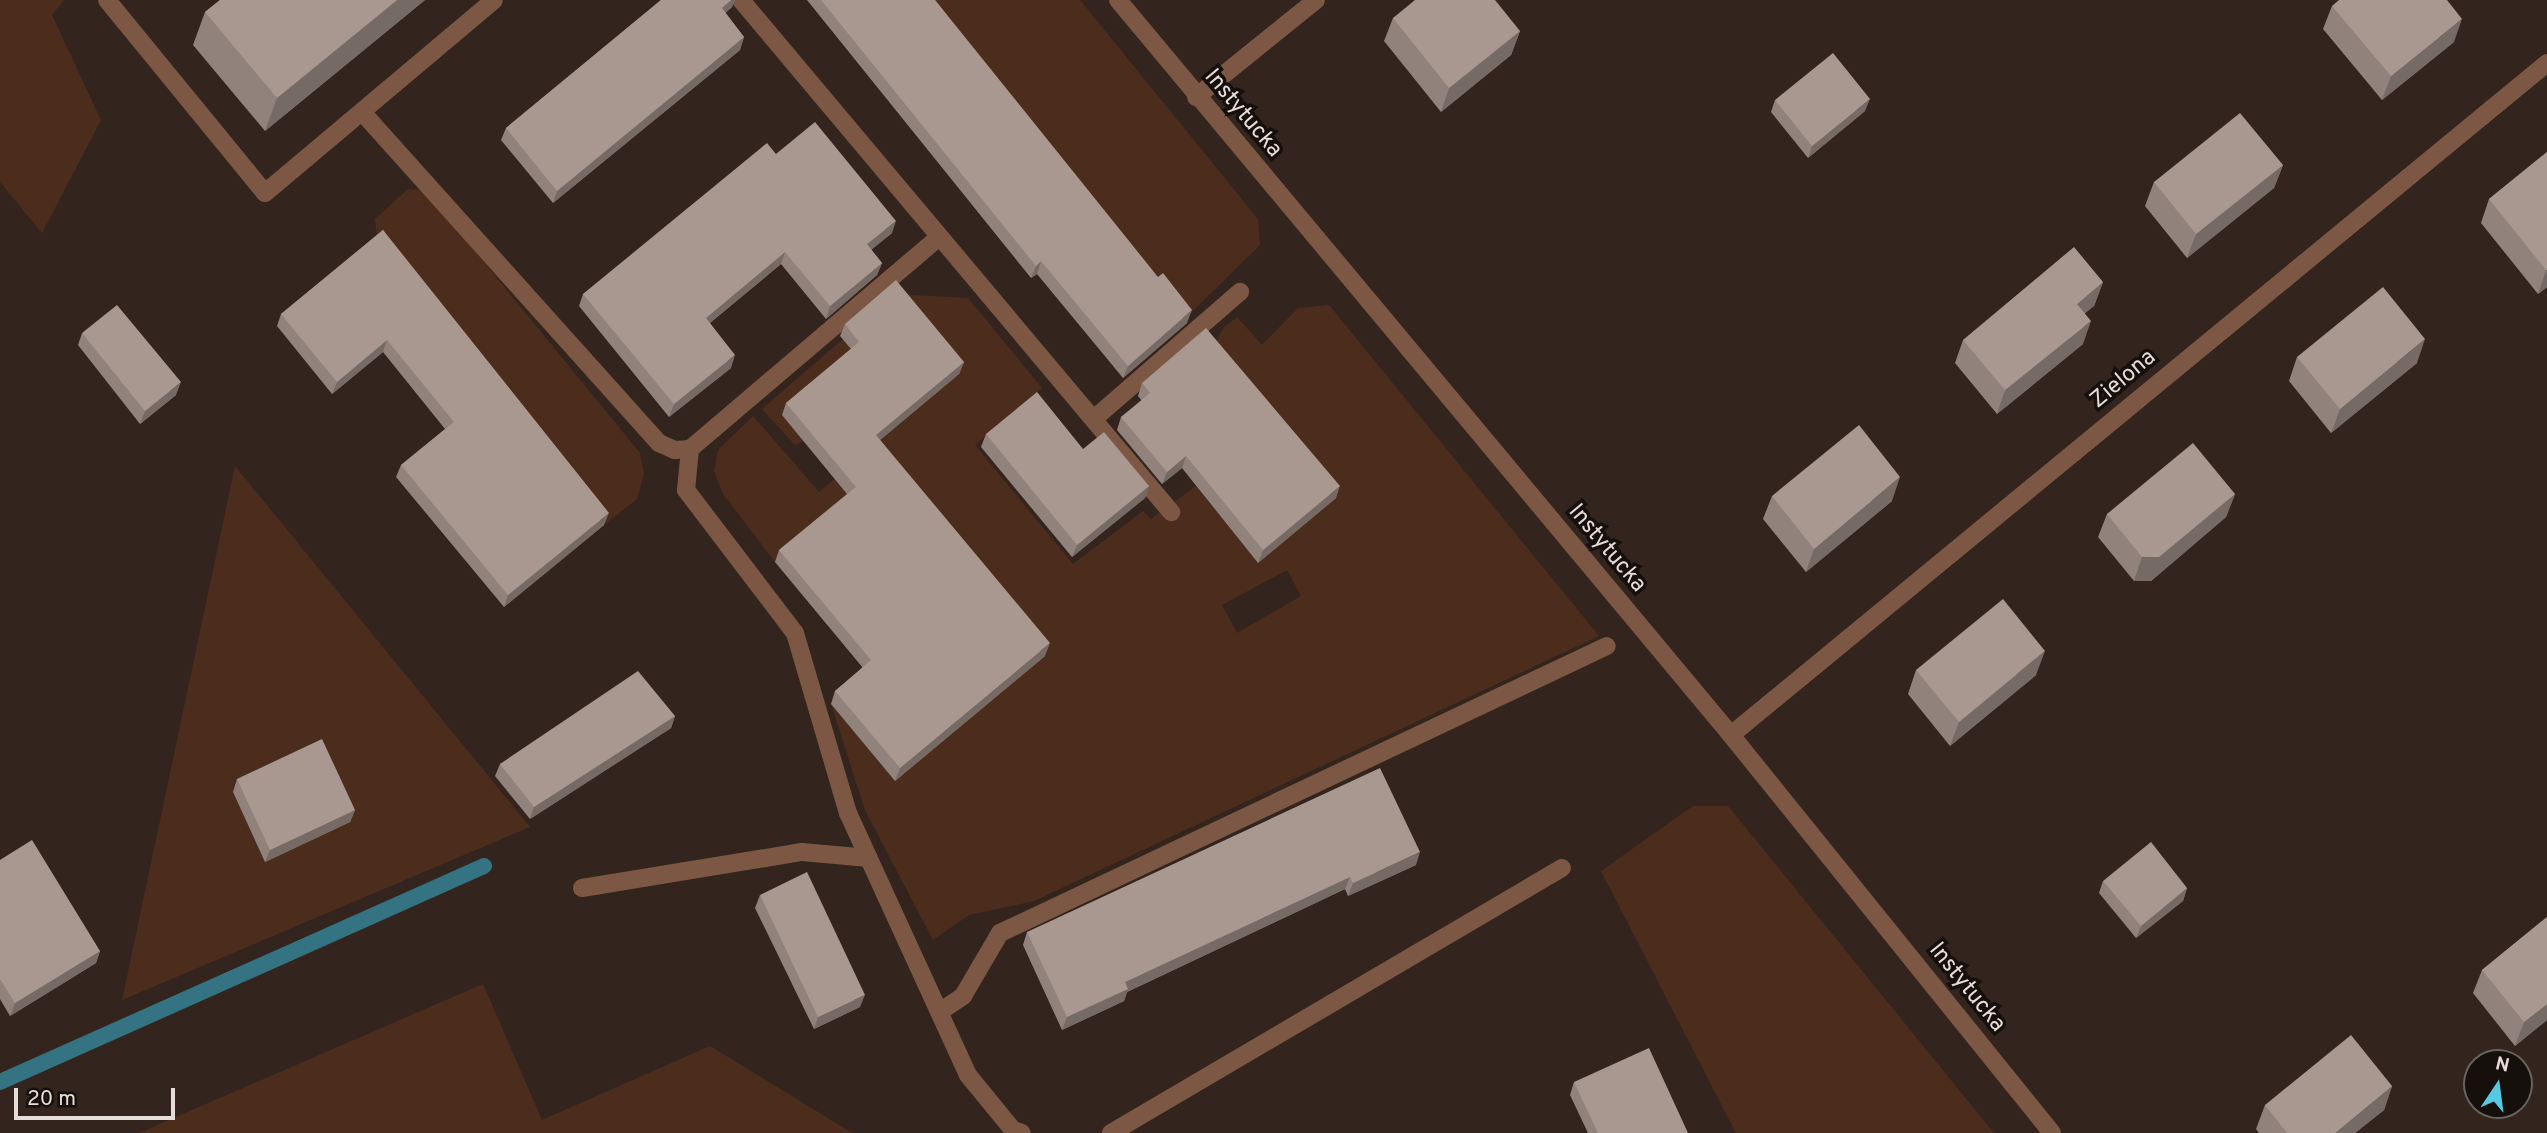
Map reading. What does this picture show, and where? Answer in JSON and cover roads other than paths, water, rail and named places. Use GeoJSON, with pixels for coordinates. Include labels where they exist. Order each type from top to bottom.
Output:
{"type":"FeatureCollection","features":[{"type":"Feature","properties":{"kind":"street"},"geometry":{"type":"LineString","coordinates":[[107,0],[265,193],[494,0]]}},
{"type":"Feature","properties":{"kind":"street"},"geometry":{"type":"LineString","coordinates":[[741,0],[937,239],[1096,417],[1171,512]]}},
{"type":"Feature","properties":{"kind":"street","name":"Instytucka"},"geometry":{"type":"LineString","coordinates":[[1118,0],[1196,97],[1731,735],[2052,1133]]}},
{"type":"Feature","properties":{"kind":"street"},"geometry":{"type":"LineString","coordinates":[[1196,97],[1316,0]]}},
{"type":"Feature","properties":{"kind":"street","name":"Zielona"},"geometry":{"type":"LineString","coordinates":[[1731,735],[2547,62]]}},
{"type":"Feature","properties":{"kind":"street"},"geometry":{"type":"LineString","coordinates":[[362,112],[659,443],[690,449]]}},
{"type":"Feature","properties":{"kind":"street"},"geometry":{"type":"LineString","coordinates":[[937,239],[690,449],[686,490],[795,633],[848,813],[941,1011],[968,1075],[1013,1130],[1022,1133]]}},
{"type":"Feature","properties":{"kind":"street"},"geometry":{"type":"LineString","coordinates":[[1096,417],[1240,292]]}},
{"type":"Feature","properties":{"kind":"street"},"geometry":{"type":"LineString","coordinates":[[941,1011],[963,996],[1000,933],[1607,646]]}},
{"type":"Feature","properties":{"kind":"street"},"geometry":{"type":"LineString","coordinates":[[582,888],[802,852],[869,858]]}},
{"type":"Feature","properties":{"kind":"street"},"geometry":{"type":"LineString","coordinates":[[1111,1133],[1562,868]]}},
{"type":"Feature","properties":{"kind":"waterway"},"geometry":{"type":"LineString","coordinates":[[0,1082],[484,866]]}}]}
